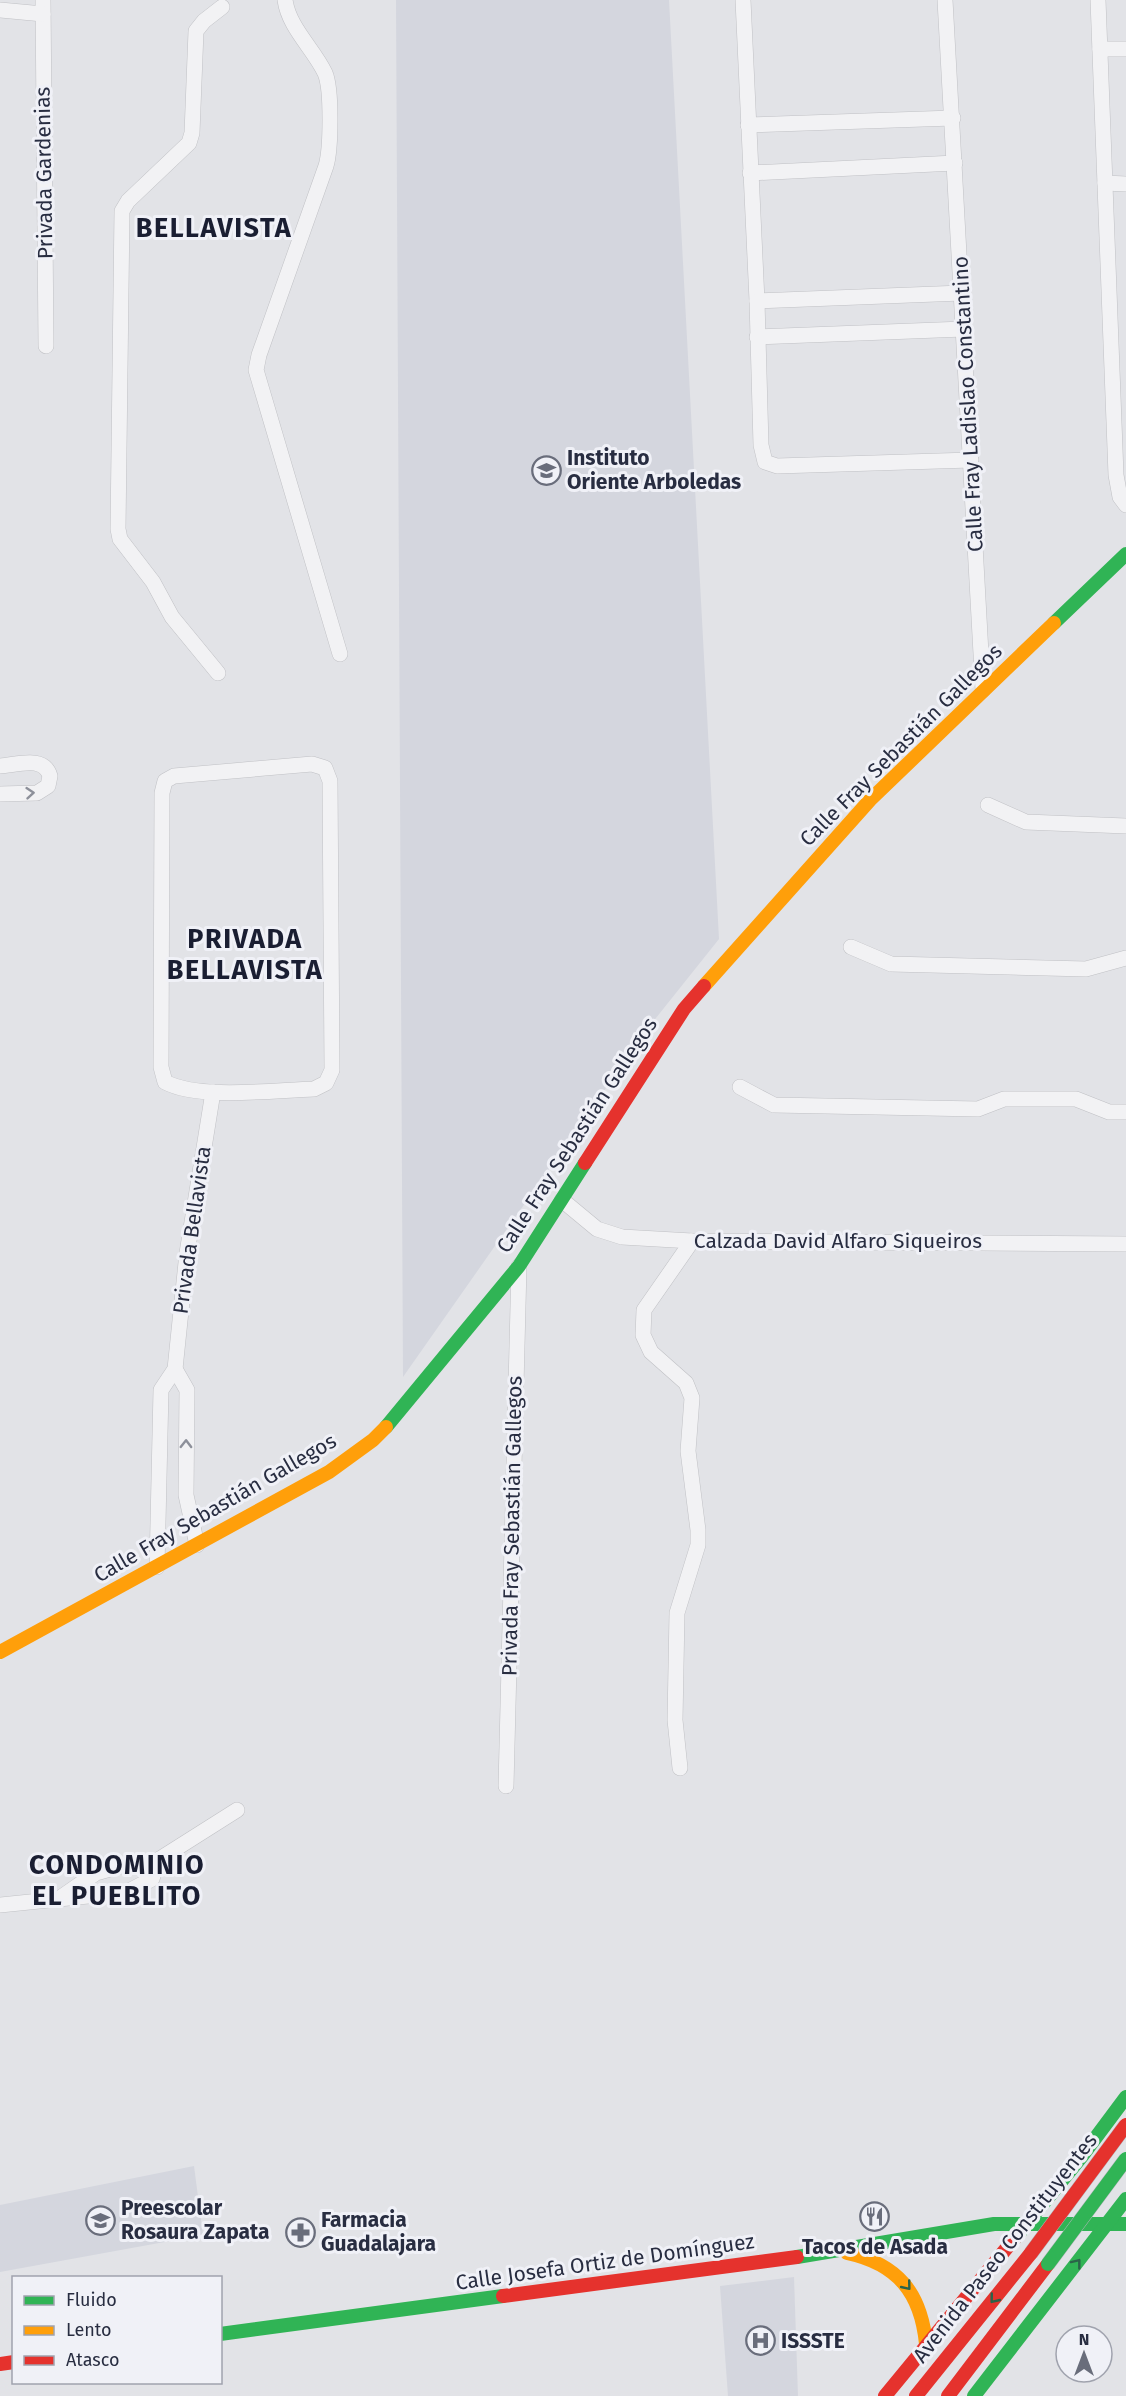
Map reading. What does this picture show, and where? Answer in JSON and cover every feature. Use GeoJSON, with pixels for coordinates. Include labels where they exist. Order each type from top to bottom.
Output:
{"type":"FeatureCollection","features":[{"type":"Feature","properties":{"kind":"main road","name":"Calle Fray Sebastián Gallegos"},"geometry":{"type":"LineString","coordinates":[[0,1652],[329,1472],[373,1440],[411,1401],[519,1266],[684,1009],[859,811],[1126,554]]}},
{"type":"Feature","properties":{"kind":"main road"},"geometry":{"type":"LineString","coordinates":[[1123,2102],[1126,2126]]}},
{"type":"Feature","properties":{"kind":"main road"},"geometry":{"type":"LineString","coordinates":[[885,2396],[1082,2156],[1123,2102]]}},
{"type":"Feature","properties":{"kind":"main road","name":"Avenida Paseo Constituyentes"},"geometry":{"type":"LineString","coordinates":[[916,2396],[1031,2253],[1126,2126]]}},
{"type":"Feature","properties":{"kind":"main road"},"geometry":{"type":"LineString","coordinates":[[1082,2156],[1101,2151],[1126,2154]]}},
{"type":"Feature","properties":{"kind":"main road","name":"Avenida Paseo Constituyentes"},"geometry":{"type":"LineString","coordinates":[[948,2396],[1126,2159]]}},
{"type":"Feature","properties":{"kind":"main road"},"geometry":{"type":"LineString","coordinates":[[974,2396],[1125,2201]]}},
{"type":"Feature","properties":{"kind":"main road","name":"Calle Josefa Ortiz de Domínguez"},"geometry":{"type":"LineString","coordinates":[[222,2334],[838,2252],[994,2224],[1041,2205],[1125,2201]]}},
{"type":"Feature","properties":{"kind":"main road","name":"Calle Josefa Ortiz de Domínguez"},"geometry":{"type":"LineString","coordinates":[[994,2224],[1126,2224]]}},
{"type":"Feature","properties":{"kind":"main road"},"geometry":{"type":"LineString","coordinates":[[838,2252],[870,2258],[883,2264],[904,2282],[916,2298],[924,2317],[926,2344]]}},
{"type":"Feature","properties":{"kind":"street"},"geometry":{"type":"LineString","coordinates":[[285,0],[294,24],[321,67],[327,82],[328,159],[259,355],[256,370],[340,654]]}},
{"type":"Feature","properties":{"kind":"street"},"geometry":{"type":"LineString","coordinates":[[742,0],[757,301],[761,445],[765,462],[777,466],[971,460]]}},
{"type":"Feature","properties":{"kind":"street","name":"Calle Fray Ladislao Constantino"},"geometry":{"type":"LineString","coordinates":[[945,0],[983,690]]}},
{"type":"Feature","properties":{"kind":"street"},"geometry":{"type":"LineString","coordinates":[[1098,0],[1105,183],[1119,339],[1120,497],[1126,505]]}},
{"type":"Feature","properties":{"kind":"street"},"geometry":{"type":"LineString","coordinates":[[218,673],[172,617],[153,582],[120,539],[118,529],[122,211],[128,201],[189,143],[192,133],[196,30],[224,2]]}},
{"type":"Feature","properties":{"kind":"street"},"geometry":{"type":"LineString","coordinates":[[0,10],[43,7]]}},
{"type":"Feature","properties":{"kind":"street","name":"Privada Gardenias"},"geometry":{"type":"LineString","coordinates":[[43,7],[46,346]]}},
{"type":"Feature","properties":{"kind":"street"},"geometry":{"type":"LineString","coordinates":[[1100,49],[1126,49]]}},
{"type":"Feature","properties":{"kind":"street"},"geometry":{"type":"LineString","coordinates":[[748,125],[953,118]]}},
{"type":"Feature","properties":{"kind":"street"},"geometry":{"type":"LineString","coordinates":[[750,173],[955,163]]}},
{"type":"Feature","properties":{"kind":"street"},"geometry":{"type":"LineString","coordinates":[[1105,183],[1126,184]]}},
{"type":"Feature","properties":{"kind":"street"},"geometry":{"type":"LineString","coordinates":[[757,301],[962,293]]}},
{"type":"Feature","properties":{"kind":"street"},"geometry":{"type":"LineString","coordinates":[[757,336],[964,329]]}},
{"type":"Feature","properties":{"kind":"street"},"geometry":{"type":"LineString","coordinates":[[0,766],[38,763],[45,766],[50,776],[48,786],[36,793],[0,794]]}},
{"type":"Feature","properties":{"kind":"street"},"geometry":{"type":"LineString","coordinates":[[312,764],[325,768],[330,781],[332,1070],[326,1083],[314,1089],[213,1092],[177,1088],[165,1082],[161,1067],[162,793],[165,781],[174,776],[312,764]]}},
{"type":"Feature","properties":{"kind":"street"},"geometry":{"type":"LineString","coordinates":[[988,805],[1026,822],[1126,826]]}},
{"type":"Feature","properties":{"kind":"street"},"geometry":{"type":"LineString","coordinates":[[852,947],[891,964],[1086,969],[1126,958]]}},
{"type":"Feature","properties":{"kind":"street"},"geometry":{"type":"LineString","coordinates":[[740,1088],[774,1105],[978,1109],[1004,1099],[1076,1099],[1109,1112],[1126,1113]]}},
{"type":"Feature","properties":{"kind":"street","name":"Privada Bellavista"},"geometry":{"type":"LineString","coordinates":[[157,1568],[161,1390],[175,1369],[186,1253],[213,1092]]}},
{"type":"Feature","properties":{"kind":"street","name":"Calzada David Alfaro Siqueiros"},"geometry":{"type":"LineString","coordinates":[[562,1200],[597,1229],[622,1237],[692,1240],[1126,1244]]}},
{"type":"Feature","properties":{"kind":"street"},"geometry":{"type":"LineString","coordinates":[[680,1768],[675,1720],[677,1613],[698,1545],[699,1530],[688,1451],[693,1398],[686,1383],[651,1352],[643,1335],[644,1310],[692,1240]]}},
{"type":"Feature","properties":{"kind":"street","name":"Privada Fray Sebastián Gallegos"},"geometry":{"type":"LineString","coordinates":[[506,1786],[519,1266]]}},
{"type":"Feature","properties":{"kind":"street","name":"Privada Bellavista"},"geometry":{"type":"LineString","coordinates":[[175,1369],[187,1390],[186,1495],[197,1545]]}},
{"type":"Feature","properties":{"kind":"street"},"geometry":{"type":"LineString","coordinates":[[60,1898],[96,1874],[135,1862],[158,1860],[237,1810]]}},
{"type":"Feature","properties":{"kind":"street"},"geometry":{"type":"LineString","coordinates":[[0,1905],[127,1892],[152,1879],[158,1860]]}},
{"type":"Feature","properties":{"kind":"shaded area","name":"Instituto Oriente Arboledas"},"geometry":{"type":"Polygon","coordinates":[[[396,0],[669,0],[719,939],[648,1028],[403,1377],[396,0]]]}},
{"type":"Feature","properties":{"kind":"shaded area","name":"Preescolar Rosaura Zapata"},"geometry":{"type":"Polygon","coordinates":[[[194,2166],[203,2235],[0,2272],[0,2205],[194,2166]]]}},
{"type":"Feature","properties":{"kind":"shaded area","name":"ISSSTE"},"geometry":{"type":"Polygon","coordinates":[[[794,2277],[798,2396],[728,2396],[720,2286],[794,2277]]]}},
{"type":"Feature","properties":{"kind":"traffic: fast"},"geometry":{"type":"LineString","coordinates":[[1054,623],[1126,554]]}},
{"type":"Feature","properties":{"kind":"traffic: fast"},"geometry":{"type":"LineString","coordinates":[[386,1427],[519,1266],[585,1163]]}},
{"type":"Feature","properties":{"kind":"traffic: fast"},"geometry":{"type":"LineString","coordinates":[[1015,2238],[1082,2156],[1126,2097]]}},
{"type":"Feature","properties":{"kind":"traffic: fast"},"geometry":{"type":"LineString","coordinates":[[1048,2264],[1126,2159]]}},
{"type":"Feature","properties":{"kind":"traffic: fast"},"geometry":{"type":"LineString","coordinates":[[974,2396],[1126,2199]]}},
{"type":"Feature","properties":{"kind":"traffic: fast"},"geometry":{"type":"LineString","coordinates":[[797,2257],[994,2224],[1126,2224]]}},
{"type":"Feature","properties":{"kind":"traffic: fast"},"geometry":{"type":"LineString","coordinates":[[222,2334],[503,2296]]}},
{"type":"Feature","properties":{"kind":"traffic: slow"},"geometry":{"type":"LineString","coordinates":[[704,986],[870,800],[1054,623]]}},
{"type":"Feature","properties":{"kind":"traffic: slow"},"geometry":{"type":"LineString","coordinates":[[0,1652],[329,1472],[373,1440],[386,1427]]}},
{"type":"Feature","properties":{"kind":"traffic: slow"},"geometry":{"type":"LineString","coordinates":[[847,2253],[880,2265],[904,2284],[919,2310],[926,2344]]}},
{"type":"Feature","properties":{"kind":"traffic: jam"},"geometry":{"type":"LineString","coordinates":[[585,1163],[684,1009],[704,986]]}},
{"type":"Feature","properties":{"kind":"traffic: jam"},"geometry":{"type":"LineString","coordinates":[[1031,2253],[1126,2125]]}},
{"type":"Feature","properties":{"kind":"traffic: jam"},"geometry":{"type":"LineString","coordinates":[[885,2396],[1015,2238]]}},
{"type":"Feature","properties":{"kind":"traffic: jam"},"geometry":{"type":"LineString","coordinates":[[916,2396],[1031,2253]]}},
{"type":"Feature","properties":{"kind":"traffic: jam"},"geometry":{"type":"LineString","coordinates":[[503,2296],[797,2257]]}},
{"type":"Feature","properties":{"kind":"traffic: jam"},"geometry":{"type":"LineString","coordinates":[[948,2396],[1048,2264]]}},
{"type":"Feature","properties":{"kind":"traffic: jam"},"geometry":{"type":"LineString","coordinates":[[0,2364],[12,2362]]}},
{"type":"Feature","properties":{"kind":"place","name":"Instituto Oriente Arboledas"},"geometry":{"type":"Point","coordinates":[546,470]}},
{"type":"Feature","properties":{"kind":"place","name":"Tacos de Asada"},"geometry":{"type":"Point","coordinates":[875,2216]}},
{"type":"Feature","properties":{"kind":"place","name":"Preescolar Rosaura Zapata"},"geometry":{"type":"Point","coordinates":[100,2220]}},
{"type":"Feature","properties":{"kind":"place","name":"Farmacia Guadalajara"},"geometry":{"type":"Point","coordinates":[300,2232]}},
{"type":"Feature","properties":{"kind":"place","name":"ISSSTE"},"geometry":{"type":"Point","coordinates":[760,2341]}},
{"type":"Feature","properties":{"kind":"district","name":"BELLAVISTA"},"geometry":{"type":"Point","coordinates":[214,228]}},
{"type":"Feature","properties":{"kind":"district","name":"PRIVADA BELLAVISTA"},"geometry":{"type":"Point","coordinates":[245,954]}},
{"type":"Feature","properties":{"kind":"district","name":"CONDOMINIO EL PUEBLITO"},"geometry":{"type":"Point","coordinates":[117,1880]}}]}
